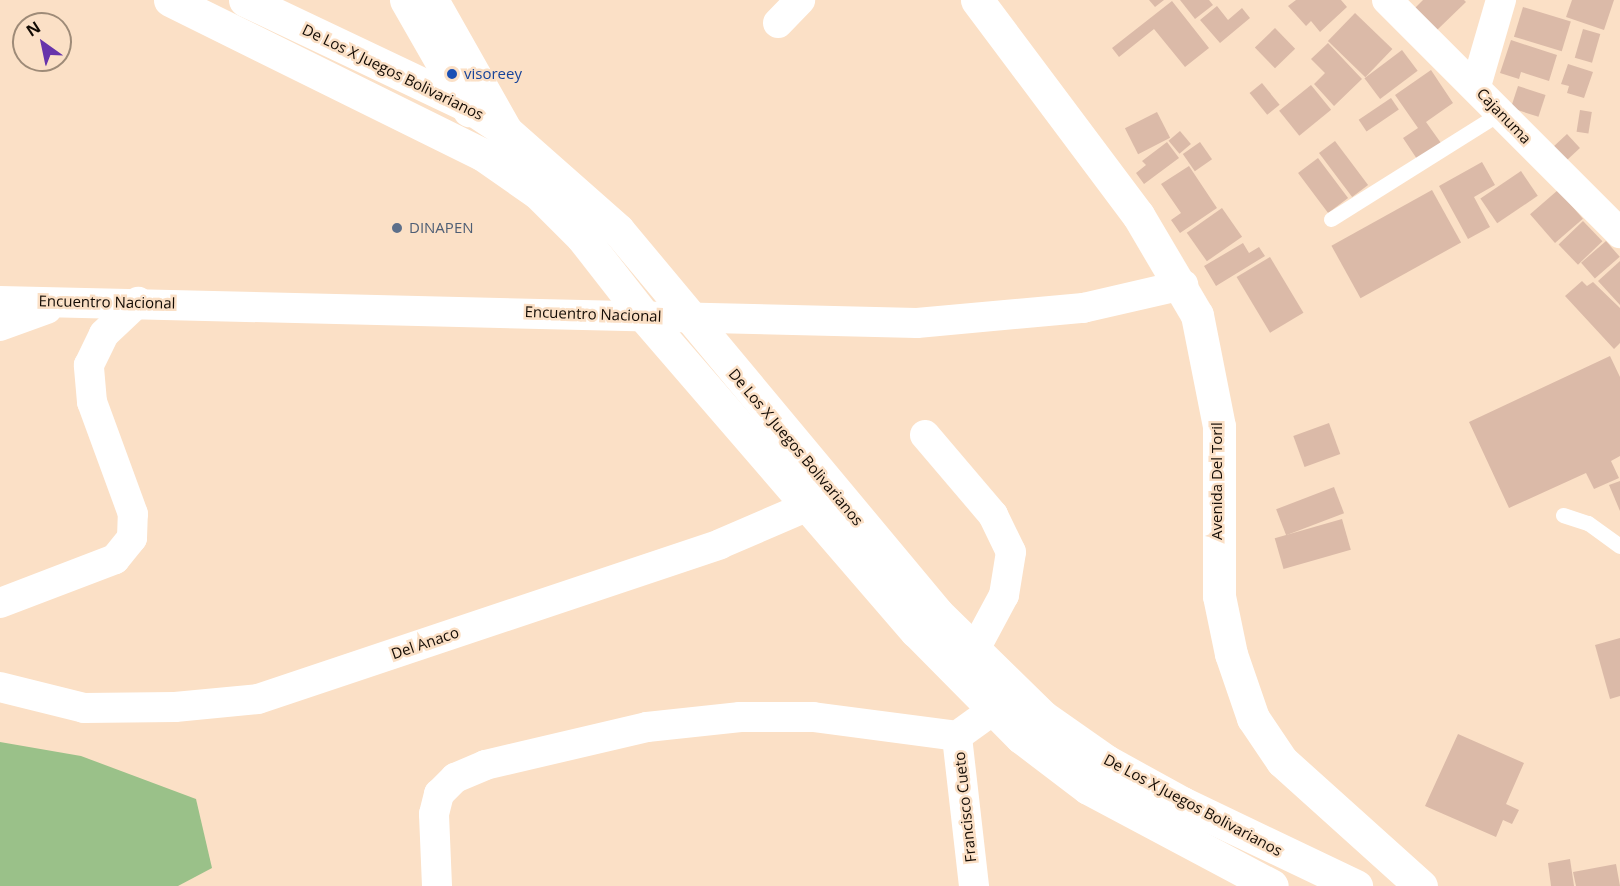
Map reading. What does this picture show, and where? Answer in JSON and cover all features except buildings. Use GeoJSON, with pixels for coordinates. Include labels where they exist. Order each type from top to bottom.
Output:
{"type":"FeatureCollection","features":[{"type":"Feature","properties":{"kind":"street","name":"De Los X Juegos Bolivarianos"},"geometry":{"type":"LineString","coordinates":[[170,0],[482,154],[523,182],[582,237],[643,315],[822,501],[1042,716],[1106,762],[1356,886]]}},
{"type":"Feature","properties":{"kind":"street","name":"De Los X Juegos Bolivarianos"},"geometry":{"type":"LineString","coordinates":[[245,0],[468,106],[507,132],[618,230],[689,319],[822,501],[993,710],[1088,788],[1272,886]]}},
{"type":"Feature","properties":{"kind":"street"},"geometry":{"type":"LineString","coordinates":[[778,23],[800,0]]}},
{"type":"Feature","properties":{"kind":"street","name":"Avenida Del Toril"},"geometry":{"type":"LineString","coordinates":[[977,0],[1138,215],[1183,285],[1197,315],[1219,426],[1219,596],[1231,654],[1253,718],[1281,761],[1421,886]]}},
{"type":"Feature","properties":{"kind":"street","name":"Cajanuma"},"geometry":{"type":"LineString","coordinates":[[1387,0],[1476,86],[1500,113],[1620,232]]}},
{"type":"Feature","properties":{"kind":"street"},"geometry":{"type":"LineString","coordinates":[[1476,86],[1501,0]]}},
{"type":"Feature","properties":{"kind":"street"},"geometry":{"type":"LineString","coordinates":[[416,1],[468,106],[482,154]]}},
{"type":"Feature","properties":{"kind":"street"},"geometry":{"type":"LineString","coordinates":[[374,62],[393,60],[405,51],[414,34],[416,1]]}},
{"type":"Feature","properties":{"kind":"street"},"geometry":{"type":"LineString","coordinates":[[416,1],[507,132],[523,182]]}},
{"type":"Feature","properties":{"kind":"street","name":"Encuentro Nacional"},"geometry":{"type":"LineString","coordinates":[[0,301],[138,302],[643,315],[689,319],[917,323],[1083,308],[1183,285]]}},
{"type":"Feature","properties":{"kind":"street"},"geometry":{"type":"LineString","coordinates":[[0,326],[70,302]]}},
{"type":"Feature","properties":{"kind":"street"},"geometry":{"type":"LineString","coordinates":[[0,603],[115,559],[132,538],[133,514],[92,402],[89,365],[104,334],[138,302]]}},
{"type":"Feature","properties":{"kind":"street"},"geometry":{"type":"LineString","coordinates":[[925,435],[993,515],[1011,552],[1004,595],[974,651]]}},
{"type":"Feature","properties":{"kind":"street","name":"Del Anaco"},"geometry":{"type":"LineString","coordinates":[[0,687],[84,708],[258,699],[720,544],[822,501]]}},
{"type":"Feature","properties":{"kind":"street","name":"Francisco Cueto"},"geometry":{"type":"LineString","coordinates":[[974,886],[957,736],[993,710]]}},
{"type":"Feature","properties":{"kind":"street"},"geometry":{"type":"LineString","coordinates":[[436,886],[434,814],[439,794],[455,778],[485,765],[647,727],[740,717],[813,717],[957,736]]}},
{"type":"Feature","properties":{"kind":"street"},"geometry":{"type":"LineString","coordinates":[[1387,856],[1402,886]]}},
{"type":"Feature","properties":{"kind":"lane"},"geometry":{"type":"LineString","coordinates":[[1331,219],[1500,113]]}},
{"type":"Feature","properties":{"kind":"lane"},"geometry":{"type":"LineString","coordinates":[[1563,515],[1588,523],[1620,546]]}},
{"type":"Feature","properties":{"kind":"green space"},"geometry":{"type":"Polygon","coordinates":[[[0,742],[81,756],[196,799],[212,868],[178,886],[0,886],[0,742]]]}},
{"type":"Feature","properties":{"kind":"place","name":"visoreey"},"geometry":{"type":"Point","coordinates":[452,74]}},
{"type":"Feature","properties":{"kind":"place","name":"DINAPEN"},"geometry":{"type":"Point","coordinates":[397,228]}}]}
